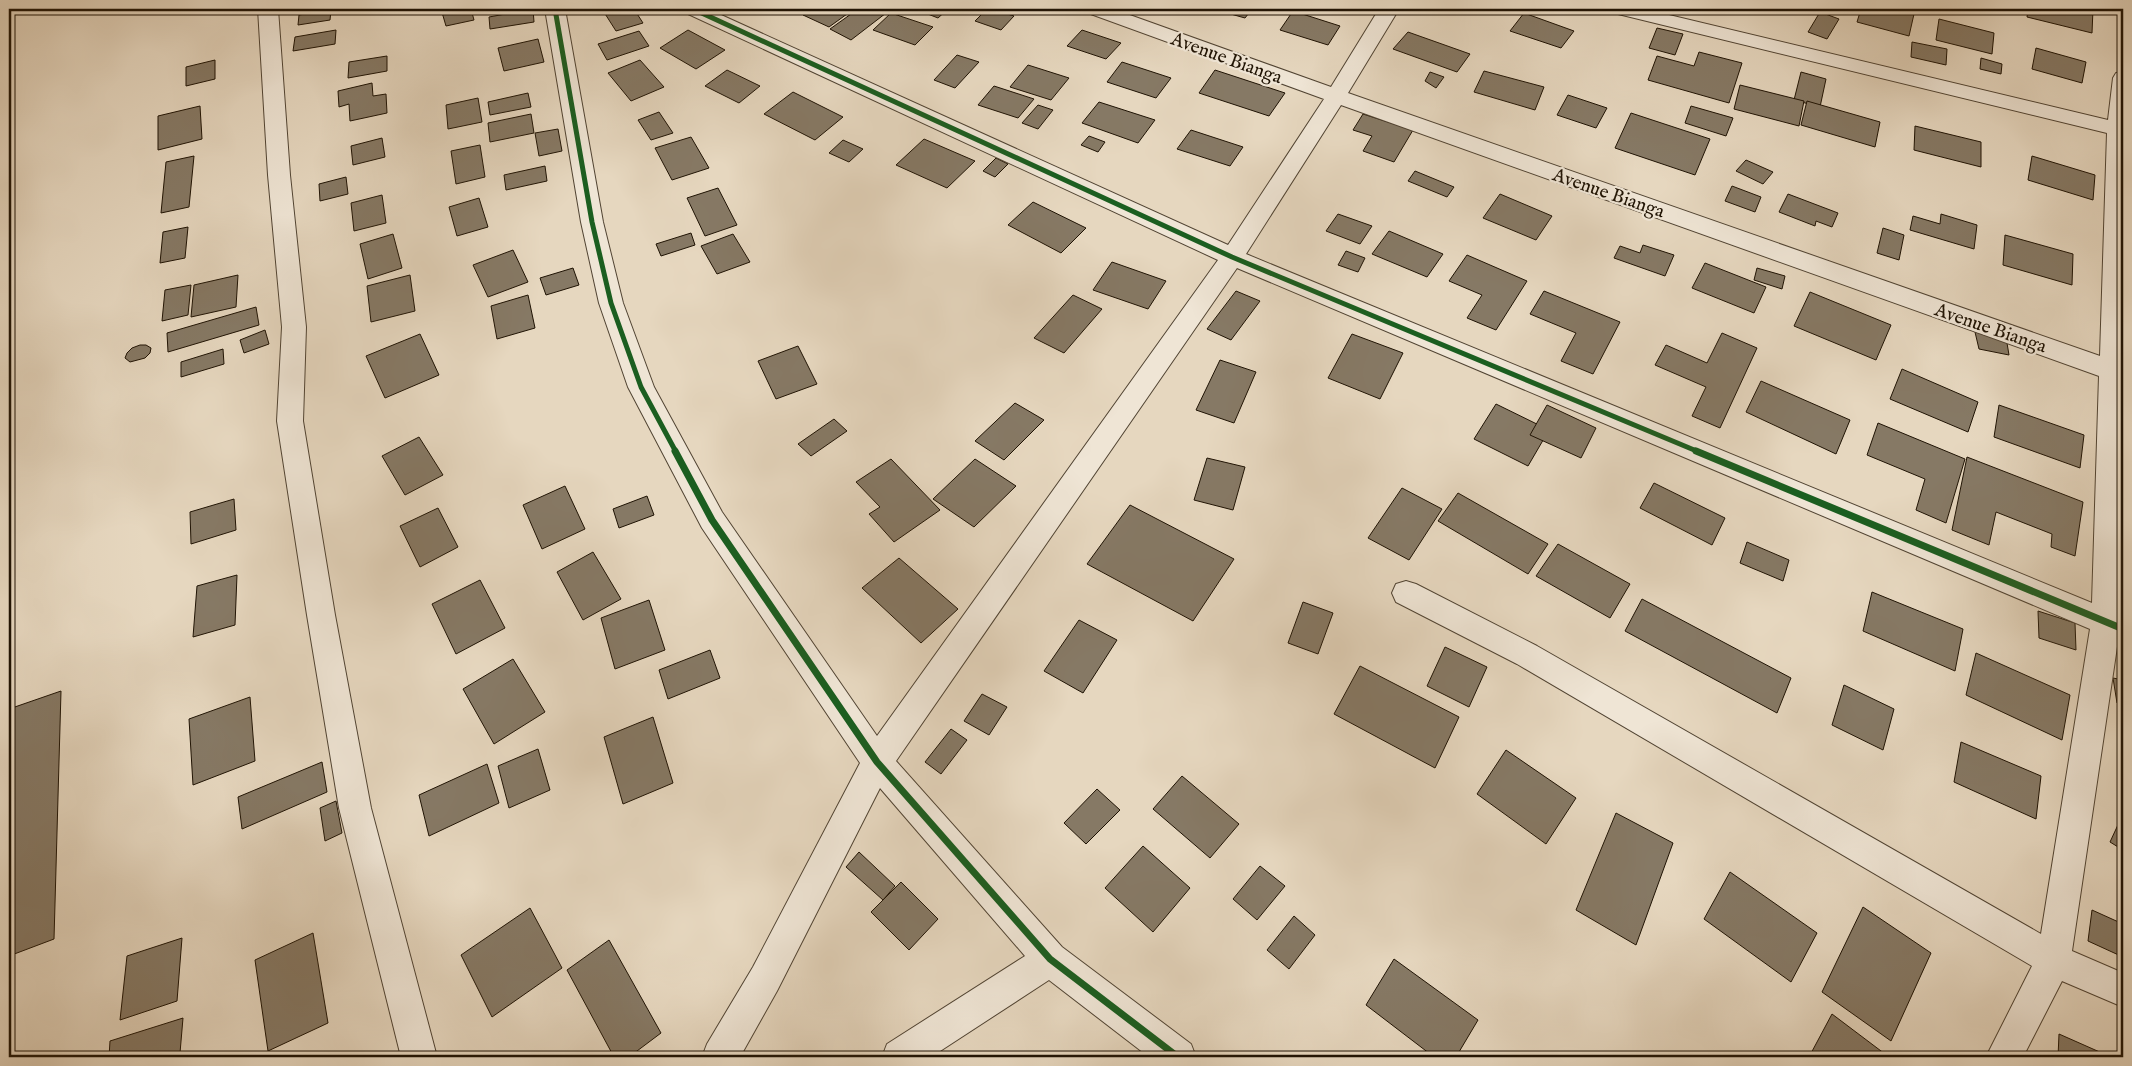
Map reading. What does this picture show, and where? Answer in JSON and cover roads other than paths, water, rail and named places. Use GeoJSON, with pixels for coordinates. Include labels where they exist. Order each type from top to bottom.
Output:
{"type":"FeatureCollection","features":[{"type":"Feature","properties":{"kind":"street"},"geometry":{"type":"LineString","coordinates":[[268,9],[279,176],[294,327],[290,421],[355,808],[419,1057]]}},
{"type":"Feature","properties":{"kind":"street"},"geometry":{"type":"LineString","coordinates":[[555,9],[592,222],[611,303],[641,388],[712,520],[877,762],[1050,959],[1178,1057]]}},
{"type":"Feature","properties":{"kind":"street"},"geometry":{"type":"LineString","coordinates":[[693,9],[1232,257],[2115,625]]}},
{"type":"Feature","properties":{"kind":"street","name":"Avenue Bianga"},"geometry":{"type":"LineString","coordinates":[[1095,9],[2118,372]]}},
{"type":"Feature","properties":{"kind":"street"},"geometry":{"type":"LineString","coordinates":[[720,1057],[765,979],[877,762],[1232,257],[1336,96],[1389,9]]}},
{"type":"Feature","properties":{"kind":"street"},"geometry":{"type":"LineString","coordinates":[[1621,9],[2121,130]]}},
{"type":"Feature","properties":{"kind":"street"},"geometry":{"type":"LineString","coordinates":[[2004,1057],[2054,960],[2115,625],[2123,78]]}},
{"type":"Feature","properties":{"kind":"street"},"geometry":{"type":"LineString","coordinates":[[1406,593],[1527,655],[2054,960],[2123,990]]}},
{"type":"Feature","properties":{"kind":"street"},"geometry":{"type":"LineString","coordinates":[[900,1057],[1050,959]]}}]}
